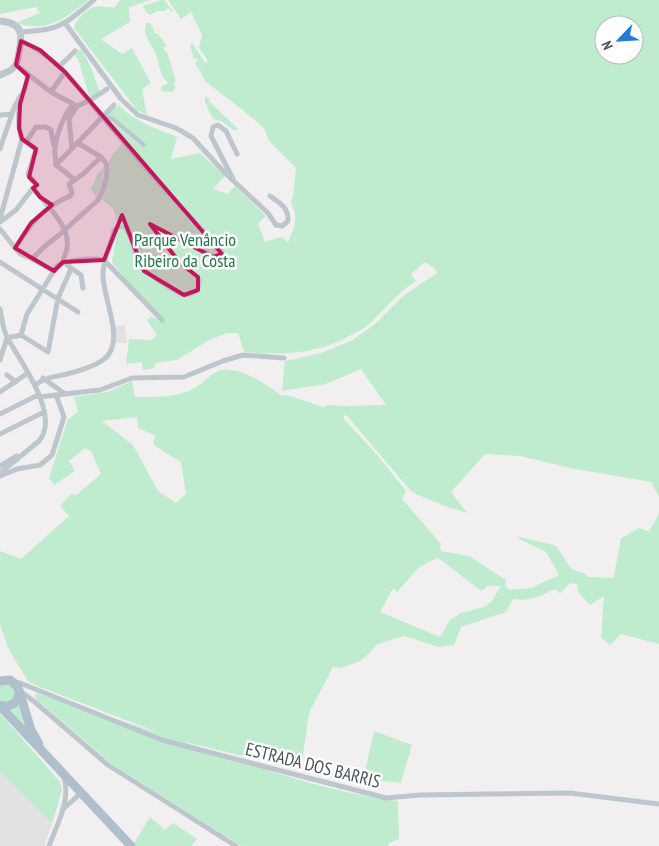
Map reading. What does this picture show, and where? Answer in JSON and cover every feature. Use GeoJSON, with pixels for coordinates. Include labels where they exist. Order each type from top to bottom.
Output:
{"type":"FeatureCollection","features":[{"type":"Feature","properties":{"kind":"main road"},"geometry":{"type":"LineString","coordinates":[[0,672],[16,686],[32,730],[44,753]]}},
{"type":"Feature","properties":{"kind":"main road"},"geometry":{"type":"LineString","coordinates":[[0,681],[16,686]]}},
{"type":"Feature","properties":{"kind":"main road"},"geometry":{"type":"LineString","coordinates":[[0,705],[8,706],[14,703],[18,698],[16,686]]}},
{"type":"Feature","properties":{"kind":"main road"},"geometry":{"type":"LineString","coordinates":[[0,705],[131,846]]}},
{"type":"Feature","properties":{"kind":"street"},"geometry":{"type":"LineString","coordinates":[[21,32],[49,29],[65,23],[94,0]]}},
{"type":"Feature","properties":{"kind":"street"},"geometry":{"type":"LineString","coordinates":[[0,21],[14,24],[21,32],[16,65],[13,69],[0,75]]}},
{"type":"Feature","properties":{"kind":"street"},"geometry":{"type":"LineString","coordinates":[[65,23],[126,105],[138,114],[185,132],[193,138],[268,213],[276,225],[282,226],[288,221],[288,213],[280,203],[270,196]]}},
{"type":"Feature","properties":{"kind":"street"},"geometry":{"type":"LineString","coordinates":[[21,41],[40,50],[60,66],[153,177],[221,249],[222,254],[216,258],[174,236],[167,238],[166,243],[170,249],[184,267],[196,275],[200,281],[198,290],[184,295],[144,271],[137,260],[130,236],[124,227],[117,227],[104,260],[103,286],[114,331],[112,350],[104,359],[92,366],[66,374],[43,378],[35,385]]}},
{"type":"Feature","properties":{"kind":"street"},"geometry":{"type":"LineString","coordinates":[[60,66],[75,52]]}},
{"type":"Feature","properties":{"kind":"street"},"geometry":{"type":"LineString","coordinates":[[16,65],[51,92],[77,106]]}},
{"type":"Feature","properties":{"kind":"street"},"geometry":{"type":"LineString","coordinates":[[51,92],[65,72]]}},
{"type":"Feature","properties":{"kind":"street"},"geometry":{"type":"LineString","coordinates":[[0,220],[23,139],[19,112],[27,75]]}},
{"type":"Feature","properties":{"kind":"street"},"geometry":{"type":"LineString","coordinates":[[0,149],[12,114],[25,87]]}},
{"type":"Feature","properties":{"kind":"street"},"geometry":{"type":"LineString","coordinates":[[54,149],[68,110],[71,107],[89,101],[107,89]]}},
{"type":"Feature","properties":{"kind":"street"},"geometry":{"type":"LineString","coordinates":[[72,149],[69,124],[71,114],[77,106]]}},
{"type":"Feature","properties":{"kind":"street"},"geometry":{"type":"LineString","coordinates":[[56,165],[114,106]]}},
{"type":"Feature","properties":{"kind":"street"},"geometry":{"type":"LineString","coordinates":[[0,115],[12,114]]}},
{"type":"Feature","properties":{"kind":"street"},"geometry":{"type":"LineString","coordinates":[[102,117],[113,119],[144,145]]}},
{"type":"Feature","properties":{"kind":"street"},"geometry":{"type":"LineString","coordinates":[[236,183],[211,136],[213,127],[218,125],[224,128],[237,154]]}},
{"type":"Feature","properties":{"kind":"street"},"geometry":{"type":"LineString","coordinates":[[23,139],[36,127],[48,127],[52,132],[56,165],[75,180]]}},
{"type":"Feature","properties":{"kind":"street"},"geometry":{"type":"LineString","coordinates":[[21,335],[27,314],[54,271],[62,262],[62,257],[67,247],[64,231],[50,206],[35,187],[28,174],[36,149],[23,139]]}},
{"type":"Feature","properties":{"kind":"street"},"geometry":{"type":"LineString","coordinates":[[32,259],[98,200],[101,194],[107,168],[106,163],[78,143]]}},
{"type":"Feature","properties":{"kind":"street"},"geometry":{"type":"LineString","coordinates":[[15,248],[30,223],[50,206],[70,196],[72,193],[69,184],[100,157]]}},
{"type":"Feature","properties":{"kind":"street"},"geometry":{"type":"LineString","coordinates":[[0,220],[16,210],[35,187]]}},
{"type":"Feature","properties":{"kind":"street"},"geometry":{"type":"LineString","coordinates":[[0,229],[25,257],[54,271]]}},
{"type":"Feature","properties":{"kind":"street"},"geometry":{"type":"LineString","coordinates":[[62,262],[69,263],[88,259],[104,260],[162,320]]}},
{"type":"Feature","properties":{"kind":"street"},"geometry":{"type":"LineString","coordinates":[[0,262],[78,312]]}},
{"type":"Feature","properties":{"kind":"street"},"geometry":{"type":"LineString","coordinates":[[62,262],[70,270],[80,275],[83,288]]}},
{"type":"Feature","properties":{"kind":"street"},"geometry":{"type":"LineString","coordinates":[[7,338],[21,335],[48,352],[58,298],[70,270]]}},
{"type":"Feature","properties":{"kind":"street"},"geometry":{"type":"LineString","coordinates":[[0,309],[7,338],[18,353],[35,385],[46,422],[43,436],[0,474]]}},
{"type":"Feature","properties":{"kind":"street"},"geometry":{"type":"LineString","coordinates":[[0,360],[7,338]]}},
{"type":"Feature","properties":{"kind":"street"},"geometry":{"type":"LineString","coordinates":[[0,414],[38,396],[100,390],[132,378],[184,377],[243,355],[284,358]]}},
{"type":"Feature","properties":{"kind":"street"},"geometry":{"type":"LineString","coordinates":[[0,392],[28,373]]}},
{"type":"Feature","properties":{"kind":"street"},"geometry":{"type":"LineString","coordinates":[[7,375],[16,382]]}},
{"type":"Feature","properties":{"kind":"street"},"geometry":{"type":"LineString","coordinates":[[43,378],[65,394]]}},
{"type":"Feature","properties":{"kind":"street"},"geometry":{"type":"LineString","coordinates":[[0,474],[40,465],[52,456],[64,417],[56,395]]}},
{"type":"Feature","properties":{"kind":"street"},"geometry":{"type":"LineString","coordinates":[[0,434],[44,412]]}},
{"type":"Feature","properties":{"kind":"street"},"geometry":{"type":"LineString","coordinates":[[0,466],[27,451]]}},
{"type":"Feature","properties":{"kind":"street"},"geometry":{"type":"LineString","coordinates":[[16,686],[108,765],[236,846]]}},
{"type":"Feature","properties":{"kind":"street","name":"ESTRADA DOS BARRIS"},"geometry":{"type":"LineString","coordinates":[[16,686],[32,689],[162,740],[386,798],[420,795],[570,793],[659,804]]}},
{"type":"Feature","properties":{"kind":"street","name":"ESTRADA DOS BARRIS"},"geometry":{"type":"LineString","coordinates":[[16,686],[32,689]]}},
{"type":"Feature","properties":{"kind":"street"},"geometry":{"type":"LineString","coordinates":[[49,846],[62,810],[66,792],[66,784],[62,773]]}},
{"type":"Feature","properties":{"kind":"street"},"geometry":{"type":"LineString","coordinates":[[62,810],[81,793]]}},
{"type":"Feature","properties":{"kind":"highlighted area"},"geometry":{"type":"Polygon","coordinates":[[[21,41],[40,50],[65,72],[222,254],[213,257],[150,224],[180,263],[198,277],[198,290],[184,295],[144,271],[122,215],[104,260],[63,262],[54,271],[15,248],[31,223],[52,205],[40,197],[33,188],[37,185],[29,177],[36,149],[22,139],[19,128],[20,104],[28,76],[16,65],[21,41]]]}},
{"type":"Feature","properties":{"kind":"shaded area"},"geometry":{"type":"Polygon","coordinates":[[[125,325],[127,343],[116,343],[115,326],[125,325]]]}},
{"type":"Feature","properties":{"kind":"shaded area"},"geometry":{"type":"Polygon","coordinates":[[[0,772],[52,824],[44,846],[0,846],[0,772]]]}},
{"type":"Feature","properties":{"kind":"green space"},"geometry":{"type":"Polygon","coordinates":[[[0,0],[89,0],[57,21],[40,26],[30,26],[19,24],[18,22],[40,13],[36,7],[0,14],[0,0]]]}},
{"type":"Feature","properties":{"kind":"green space"},"geometry":{"type":"Polygon","coordinates":[[[120,0],[151,0],[129,7],[130,22],[101,39],[122,54],[132,48],[151,83],[142,89],[147,115],[137,110],[74,28],[84,13],[91,8],[96,6],[115,7],[120,0]]]}},
{"type":"Feature","properties":{"kind":"green space"},"geometry":{"type":"Polygon","coordinates":[[[164,0],[172,12],[168,8],[165,11],[156,11],[150,15],[146,12],[143,6],[164,0]]]}},
{"type":"Feature","properties":{"kind":"green space","name":"Parque Venâncio Ribeiro da Costa"},"geometry":{"type":"Polygon","coordinates":[[[168,0],[659,0],[659,497],[651,482],[570,468],[520,456],[485,454],[451,492],[467,513],[452,509],[410,490],[348,417],[344,415],[344,419],[379,457],[406,491],[402,499],[441,544],[441,551],[469,556],[506,580],[505,586],[510,590],[531,588],[559,575],[546,552],[519,539],[519,537],[557,547],[571,569],[588,577],[612,578],[614,576],[621,538],[639,528],[649,532],[659,513],[659,644],[621,634],[610,645],[601,638],[604,596],[590,605],[578,592],[577,584],[570,583],[560,593],[555,589],[530,599],[513,599],[506,612],[461,627],[454,645],[439,647],[404,636],[378,644],[362,660],[342,668],[333,667],[309,713],[301,770],[181,741],[316,784],[370,797],[398,801],[399,839],[389,843],[388,846],[241,846],[113,765],[35,698],[36,693],[162,734],[28,681],[7,645],[0,625],[0,551],[21,559],[69,516],[60,506],[71,494],[76,495],[101,474],[91,451],[85,448],[69,461],[75,471],[54,485],[49,478],[68,419],[78,412],[74,397],[108,392],[132,381],[135,397],[172,395],[193,389],[218,371],[234,370],[252,377],[282,396],[287,395],[326,408],[326,405],[386,405],[361,369],[326,384],[282,391],[285,361],[321,353],[351,341],[375,324],[403,296],[437,273],[435,269],[425,262],[411,274],[416,281],[396,297],[368,325],[325,347],[286,353],[244,352],[239,335],[237,333],[227,333],[209,340],[177,360],[156,363],[154,368],[142,370],[142,362],[126,364],[129,339],[151,340],[157,335],[147,320],[151,317],[160,320],[112,262],[118,224],[113,208],[101,199],[107,185],[109,160],[123,142],[104,117],[119,105],[139,120],[177,137],[171,159],[200,153],[225,176],[213,189],[228,194],[235,186],[266,216],[258,224],[265,242],[281,237],[288,242],[295,223],[295,213],[291,203],[296,168],[269,141],[264,128],[206,82],[198,68],[204,64],[197,68],[195,62],[198,61],[197,58],[194,59],[190,45],[193,44],[205,63],[208,61],[199,48],[202,35],[191,12],[181,19],[168,0]],[[137,417],[102,421],[133,445],[158,491],[176,503],[186,494],[181,462],[153,444],[156,436],[138,428],[137,417]],[[437,558],[419,567],[397,592],[393,588],[380,612],[440,637],[449,621],[461,613],[484,607],[491,602],[501,586],[488,586],[481,591],[437,558]]]}},
{"type":"Feature","properties":{"kind":"green space"},"geometry":{"type":"Polygon","coordinates":[[[146,23],[150,23],[154,33],[158,34],[167,46],[163,48],[167,52],[176,81],[174,82],[175,89],[172,92],[162,91],[161,87],[168,83],[161,74],[156,55],[146,36],[146,23]]]}},
{"type":"Feature","properties":{"kind":"green space"},"geometry":{"type":"Polygon","coordinates":[[[80,49],[90,65],[100,92],[90,99],[78,59],[75,56],[80,49]]]}},
{"type":"Feature","properties":{"kind":"green space"},"geometry":{"type":"Polygon","coordinates":[[[205,96],[238,129],[235,131],[221,121],[213,119],[205,102],[205,96]]]}},
{"type":"Feature","properties":{"kind":"green space"},"geometry":{"type":"Polygon","coordinates":[[[104,167],[103,183],[96,198],[91,189],[98,173],[104,167]]]}},
{"type":"Feature","properties":{"kind":"green space"},"geometry":{"type":"Polygon","coordinates":[[[6,682],[17,690],[12,701],[3,702],[0,700],[0,685],[6,682]]]}},
{"type":"Feature","properties":{"kind":"green space"},"geometry":{"type":"Polygon","coordinates":[[[21,704],[26,729],[9,711],[21,704]]]}},
{"type":"Feature","properties":{"kind":"green space"},"geometry":{"type":"Polygon","coordinates":[[[0,713],[60,782],[62,790],[52,824],[0,772],[0,713]]]}},
{"type":"Feature","properties":{"kind":"green space"},"geometry":{"type":"Polygon","coordinates":[[[374,731],[412,745],[401,783],[374,780],[374,790],[362,785],[374,731]]]}},
{"type":"Feature","properties":{"kind":"green space"},"geometry":{"type":"Polygon","coordinates":[[[150,817],[165,830],[173,823],[197,839],[191,846],[136,846],[134,843],[150,817]]]}}]}
